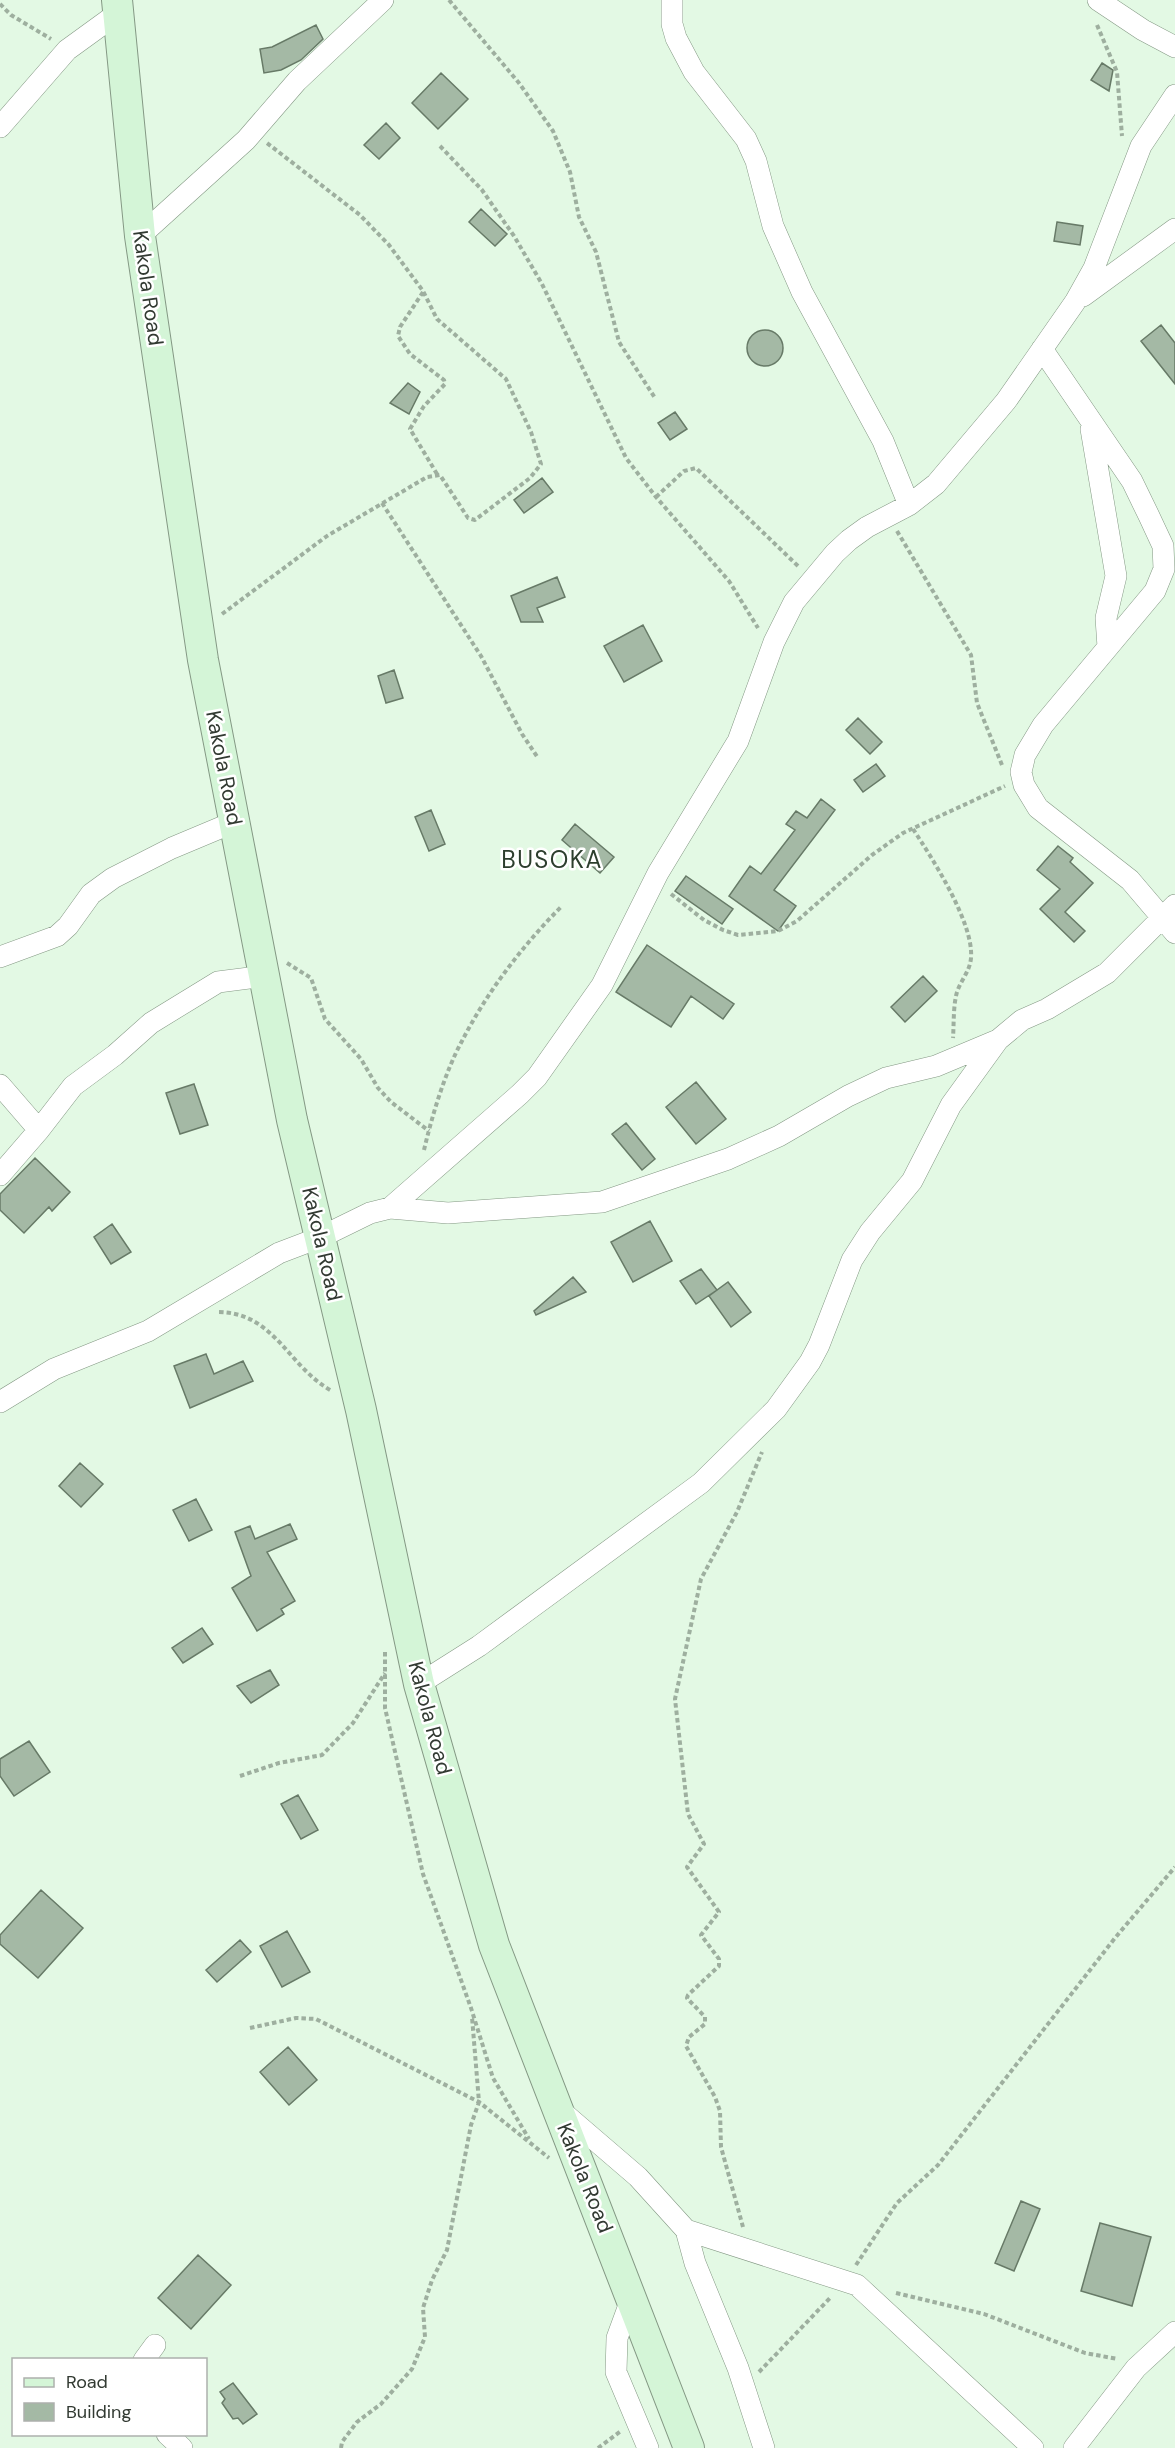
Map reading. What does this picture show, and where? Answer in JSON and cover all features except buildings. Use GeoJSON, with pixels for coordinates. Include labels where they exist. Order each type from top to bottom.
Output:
{"type":"FeatureCollection","features":[{"type":"Feature","properties":{"kind":"main road","name":"Kakola Road"},"geometry":{"type":"LineString","coordinates":[[118,7],[140,236],[200,639],[292,1120],[362,1415],[419,1684],[494,1945],[689,2448]]}},
{"type":"Feature","properties":{"kind":"street"},"geometry":{"type":"LineString","coordinates":[[140,236],[253,132],[297,81],[383,0]]}},
{"type":"Feature","properties":{"kind":"street"},"geometry":{"type":"LineString","coordinates":[[672,0],[672,24],[675,38],[694,72],[746,139],[756,161],[773,226],[802,292],[882,441],[900,510]]}},
{"type":"Feature","properties":{"kind":"street"},"geometry":{"type":"LineString","coordinates":[[0,127],[67,50],[118,7]]}},
{"type":"Feature","properties":{"kind":"street"},"geometry":{"type":"LineString","coordinates":[[1096,9],[1135,25],[1175,46]]}},
{"type":"Feature","properties":{"kind":"street"},"geometry":{"type":"LineString","coordinates":[[390,1208],[494,1119],[537,1077],[602,986],[654,881],[738,741],[771,650],[790,610],[849,540],[900,510],[954,465],[1006,401],[1075,302],[1106,243],[1141,146],[1175,96]]}},
{"type":"Feature","properties":{"kind":"street"},"geometry":{"type":"LineString","coordinates":[[1075,302],[1175,229]]}},
{"type":"Feature","properties":{"kind":"street"},"geometry":{"type":"LineString","coordinates":[[419,1684],[479,1646],[692,1490],[776,1408],[819,1345],[852,1260],[870,1232],[912,1181],[951,1105],[998,1040],[1022,1020],[1047,1009],[1107,973],[1171,919],[1130,880],[1038,808],[1022,779],[1021,764],[1043,725],[1160,582],[1164,569],[1162,546],[1132,481],[1042,349]]}},
{"type":"Feature","properties":{"kind":"street"},"geometry":{"type":"LineString","coordinates":[[1089,419],[1116,576],[1106,618],[1108,647]]}},
{"type":"Feature","properties":{"kind":"street"},"geometry":{"type":"LineString","coordinates":[[0,957],[57,936],[68,926],[91,894],[113,878],[172,848],[234,822]]}},
{"type":"Feature","properties":{"kind":"street"},"geometry":{"type":"LineString","coordinates":[[0,1174],[39,1130],[73,1086],[115,1055],[151,1023],[218,982],[264,976]]}},
{"type":"Feature","properties":{"kind":"street"},"geometry":{"type":"LineString","coordinates":[[0,1401],[54,1369],[148,1331],[279,1253],[321,1238],[370,1213],[390,1208],[448,1213],[603,1202],[728,1160],[779,1136],[849,1096],[886,1078],[951,1061],[998,1040]]}},
{"type":"Feature","properties":{"kind":"street"},"geometry":{"type":"LineString","coordinates":[[0,1085],[39,1130]]}},
{"type":"Feature","properties":{"kind":"street"},"geometry":{"type":"LineString","coordinates":[[0,1384],[30,1382]]}},
{"type":"Feature","properties":{"kind":"street"},"geometry":{"type":"LineString","coordinates":[[557,2108],[638,2177],[686,2230],[695,2263],[744,2387],[764,2448]]}},
{"type":"Feature","properties":{"kind":"street"},"geometry":{"type":"LineString","coordinates":[[686,2230],[851,2283],[1032,2448]]}},
{"type":"Feature","properties":{"kind":"street"},"geometry":{"type":"LineString","coordinates":[[632,2297],[615,2350],[616,2372],[648,2448]]}},
{"type":"Feature","properties":{"kind":"street"},"geometry":{"type":"LineString","coordinates":[[1074,2448],[1152,2350],[1175,2332]]}},
{"type":"Feature","properties":{"kind":"street"},"geometry":{"type":"LineString","coordinates":[[169,2436],[182,2448]]}},
{"type":"Feature","properties":{"kind":"path"},"geometry":{"type":"LineString","coordinates":[[449,0],[519,82],[553,131],[570,172],[579,217],[596,252],[619,342],[655,398]]}},
{"type":"Feature","properties":{"kind":"path"},"geometry":{"type":"LineString","coordinates":[[0,4],[11,15],[67,50]]}},
{"type":"Feature","properties":{"kind":"path"},"geometry":{"type":"LineString","coordinates":[[1096,9],[1117,72],[1123,143]]}},
{"type":"Feature","properties":{"kind":"path"},"geometry":{"type":"LineString","coordinates":[[253,132],[360,215],[389,245],[423,291],[437,319],[506,378],[541,459],[539,468],[530,478],[475,520],[468,518],[442,476],[437,474],[410,429],[424,405],[445,384],[444,380],[410,354],[398,336],[400,327],[423,291]]}},
{"type":"Feature","properties":{"kind":"path"},"geometry":{"type":"LineString","coordinates":[[440,146],[482,190],[514,236],[542,284],[626,458],[656,497],[729,581],[771,650]]}},
{"type":"Feature","properties":{"kind":"path"},"geometry":{"type":"LineString","coordinates":[[656,497],[684,471],[696,468],[813,580]]}},
{"type":"Feature","properties":{"kind":"path"},"geometry":{"type":"LineString","coordinates":[[200,639],[226,609],[327,536],[427,477],[437,474]]}},
{"type":"Feature","properties":{"kind":"path"},"geometry":{"type":"LineString","coordinates":[[382,503],[481,656],[522,734],[538,758]]}},
{"type":"Feature","properties":{"kind":"path"},"geometry":{"type":"LineString","coordinates":[[900,510],[902,542],[963,638],[971,656],[977,703],[1006,774]]}},
{"type":"Feature","properties":{"kind":"path"},"geometry":{"type":"LineString","coordinates":[[654,881],[704,920],[723,930],[738,935],[778,931],[797,921],[872,855],[913,829],[1011,784]]}},
{"type":"Feature","properties":{"kind":"path"},"geometry":{"type":"LineString","coordinates":[[913,829],[947,884],[958,909],[972,954],[970,965],[956,994],[951,1061]]}},
{"type":"Feature","properties":{"kind":"path"},"geometry":{"type":"LineString","coordinates":[[415,1186],[429,1131],[461,1041],[512,963],[538,930],[561,907]]}},
{"type":"Feature","properties":{"kind":"path"},"geometry":{"type":"LineString","coordinates":[[258,945],[311,978],[325,1019],[360,1059],[378,1088],[391,1102],[429,1131]]}},
{"type":"Feature","properties":{"kind":"path"},"geometry":{"type":"LineString","coordinates":[[182,1312],[233,1312],[248,1316],[266,1328],[319,1384],[341,1396],[362,1415]]}},
{"type":"Feature","properties":{"kind":"path"},"geometry":{"type":"LineString","coordinates":[[750,2251],[721,2146],[720,2111],[715,2097],[686,2046],[689,2037],[705,2024],[705,2016],[687,1997],[719,1966],[718,1959],[701,1935],[719,1912],[687,1867],[704,1844],[688,1814],[675,1699],[701,1579],[737,1512],[763,1449]]}},
{"type":"Feature","properties":{"kind":"path"},"geometry":{"type":"LineString","coordinates":[[385,1644],[385,1708],[423,1874],[471,2008],[493,2078],[529,2139]]}},
{"type":"Feature","properties":{"kind":"path"},"geometry":{"type":"LineString","coordinates":[[240,1776],[279,1763],[322,1755],[353,1723],[385,1672]]}},
{"type":"Feature","properties":{"kind":"path"},"geometry":{"type":"LineString","coordinates":[[744,2387],[851,2283],[897,2203],[938,2165],[1175,1867]]}},
{"type":"Feature","properties":{"kind":"path"},"geometry":{"type":"LineString","coordinates":[[341,2448],[342,2442],[357,2422],[381,2404],[412,2369],[424,2337],[423,2308],[432,2280],[447,2250],[471,2125],[479,2102],[471,2008]]}},
{"type":"Feature","properties":{"kind":"path"},"geometry":{"type":"LineString","coordinates":[[250,2028],[296,2018],[316,2019],[479,2102],[529,2139],[553,2161]]}},
{"type":"Feature","properties":{"kind":"path"},"geometry":{"type":"LineString","coordinates":[[851,2283],[984,2314],[1055,2343],[1109,2359],[1130,2358],[1152,2350]]}},
{"type":"Feature","properties":{"kind":"path"},"geometry":{"type":"LineString","coordinates":[[598,2448],[636,2420]]}},
{"type":"Feature","properties":{"kind":"district","name":"BUSOKA"},"geometry":{"type":"Point","coordinates":[552,860]}}]}
